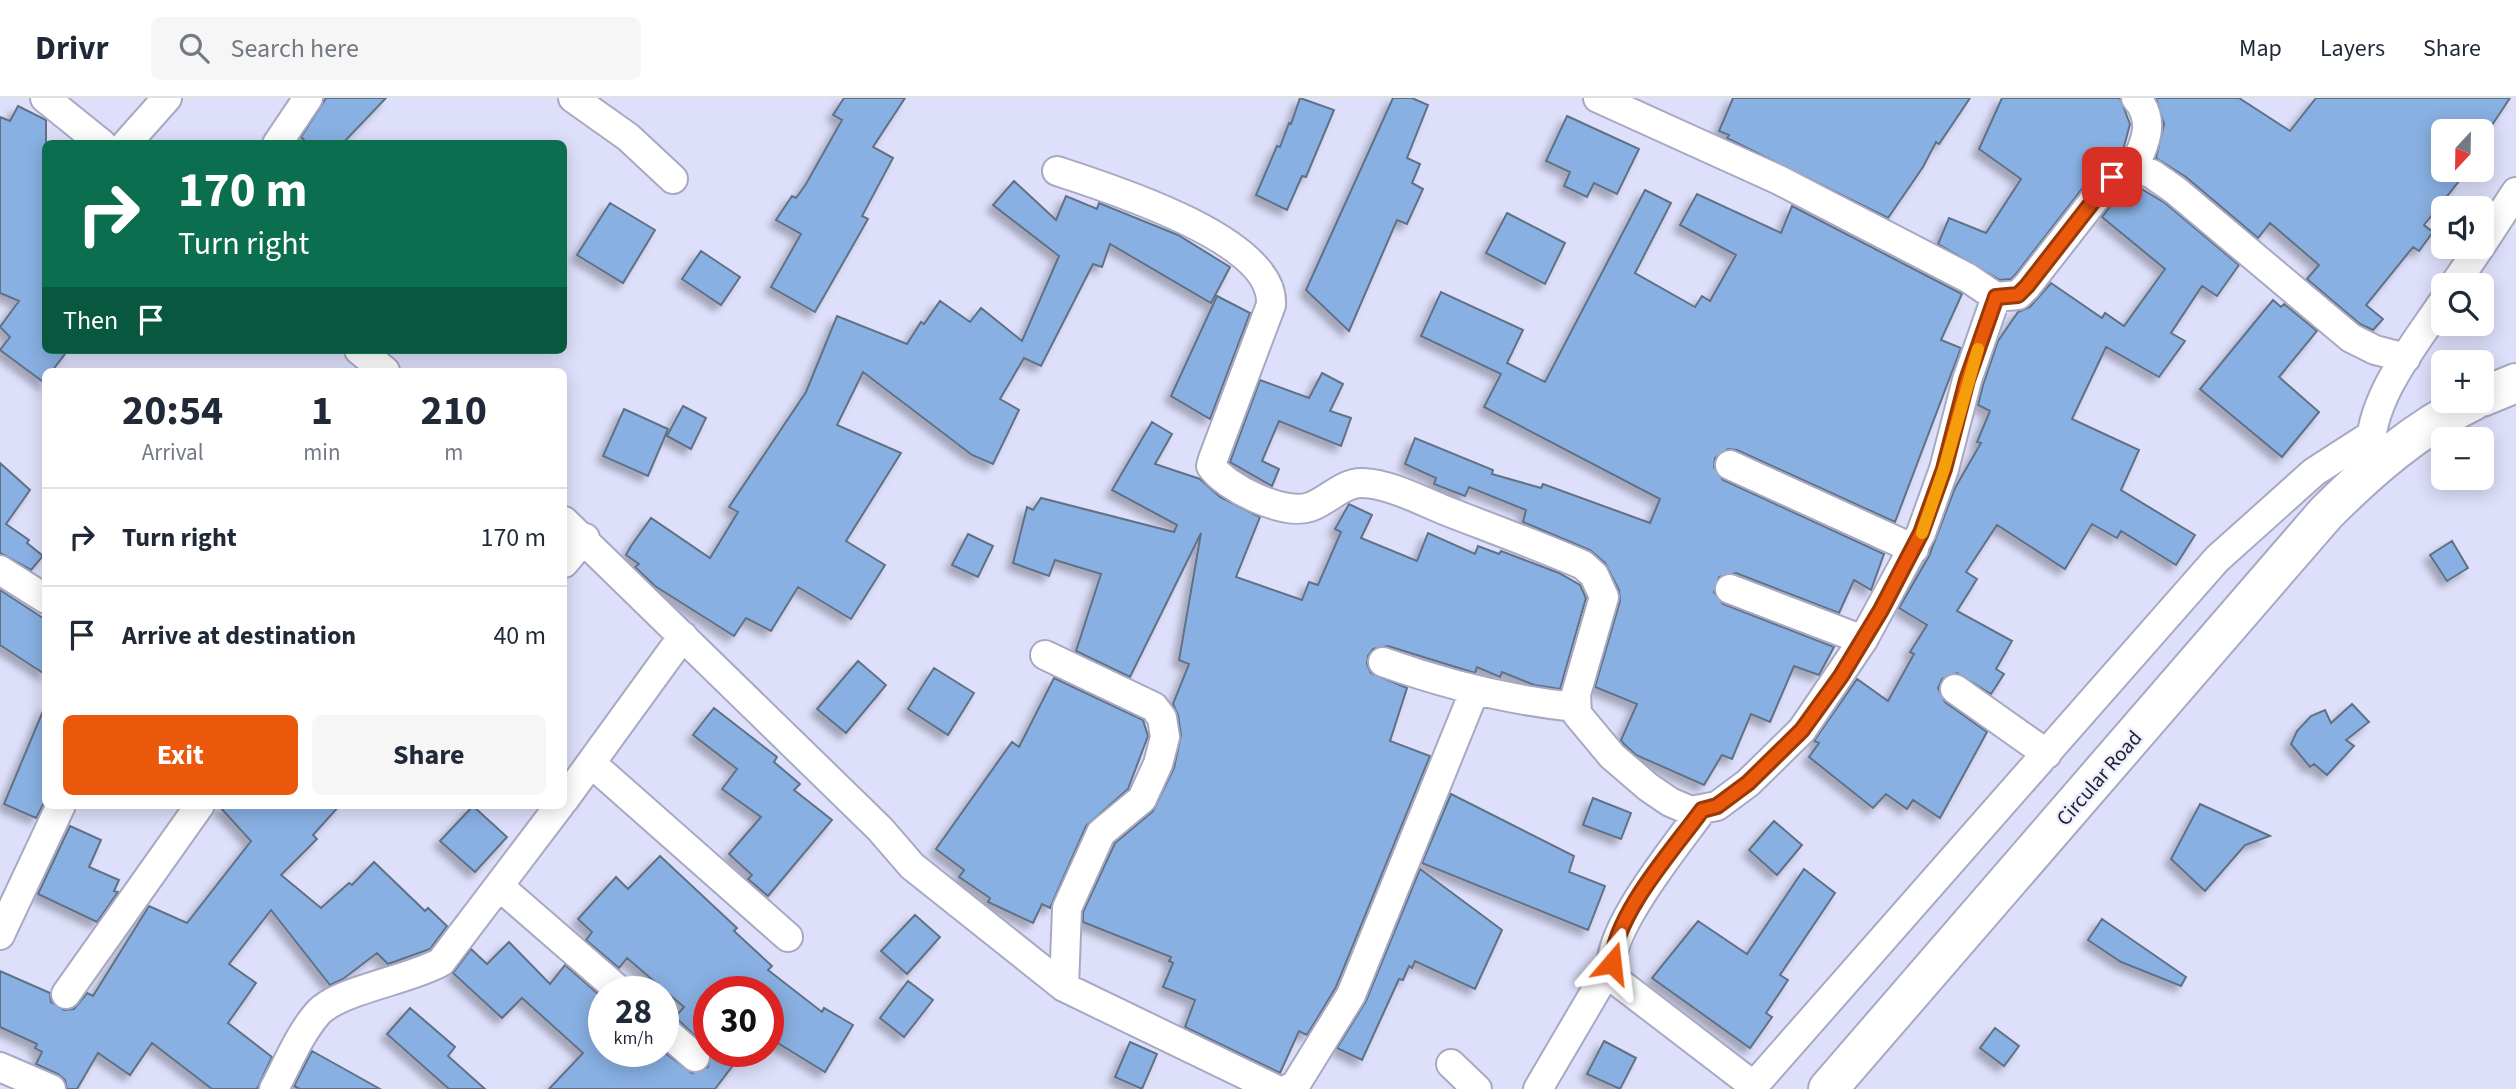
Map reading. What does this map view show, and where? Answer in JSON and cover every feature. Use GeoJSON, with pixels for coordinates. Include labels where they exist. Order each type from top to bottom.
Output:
{"type":"FeatureCollection","features":[{"type":"Feature","properties":{"kind":"main road"},"geometry":{"type":"LineString","coordinates":[[2494,392],[2516,383]]}},
{"type":"Feature","properties":{"kind":"main road","name":"Circular Road"},"geometry":{"type":"LineString","coordinates":[[1828,1089],[2326,513],[2370,452],[2451,413]]}},
{"type":"Feature","properties":{"kind":"street"},"geometry":{"type":"LineString","coordinates":[[45,98],[97,140]]}},
{"type":"Feature","properties":{"kind":"street"},"geometry":{"type":"LineString","coordinates":[[130,140],[167,98]]}},
{"type":"Feature","properties":{"kind":"street"},"geometry":{"type":"LineString","coordinates":[[279,140],[308,98]]}},
{"type":"Feature","properties":{"kind":"street"},"geometry":{"type":"LineString","coordinates":[[573,98],[628,137],[673,178]]}},
{"type":"Feature","properties":{"kind":"street"},"geometry":{"type":"LineString","coordinates":[[1598,98],[1779,180],[1968,278],[1996,297],[2018,295],[2112,177],[2134,167],[2146,141],[2148,127],[2143,105],[2136,98]]}},
{"type":"Feature","properties":{"kind":"street"},"geometry":{"type":"LineString","coordinates":[[2148,127],[2165,98]]}},
{"type":"Feature","properties":{"kind":"street"},"geometry":{"type":"LineString","coordinates":[[2134,167],[2152,174],[2175,190],[2351,338],[2375,350],[2406,358]]}},
{"type":"Feature","properties":{"kind":"street"},"geometry":{"type":"LineString","coordinates":[[1057,171],[1111,188],[1182,219],[1238,250],[1264,275],[1272,294],[1271,305],[1211,466],[1224,480],[1249,494],[1294,509],[1312,506],[1341,489],[1360,482],[1369,484],[1413,497],[1572,561],[1594,575],[1604,597],[1575,707],[1581,722],[1648,787],[1670,802],[1691,811],[1717,806],[1748,783],[1802,730],[1863,640],[1914,549],[1944,469],[1967,380],[1996,297]]}},
{"type":"Feature","properties":{"kind":"street"},"geometry":{"type":"LineString","coordinates":[[2494,225],[2516,192]]}},
{"type":"Feature","properties":{"kind":"street"},"geometry":{"type":"LineString","coordinates":[[1612,963],[1618,982],[1753,1088],[2217,559],[2314,472],[2370,452],[2385,396],[2431,320]]}},
{"type":"Feature","properties":{"kind":"street"},"geometry":{"type":"LineString","coordinates":[[364,354],[380,368]]}},
{"type":"Feature","properties":{"kind":"street"},"geometry":{"type":"LineString","coordinates":[[1730,465],[1914,549]]}},
{"type":"Feature","properties":{"kind":"street"},"geometry":{"type":"LineString","coordinates":[[567,553],[574,530],[880,829],[912,866],[1064,987],[1275,1089]]}},
{"type":"Feature","properties":{"kind":"street"},"geometry":{"type":"LineString","coordinates":[[0,570],[42,596]]}},
{"type":"Feature","properties":{"kind":"street"},"geometry":{"type":"LineString","coordinates":[[1730,589],[1863,640]]}},
{"type":"Feature","properties":{"kind":"street"},"geometry":{"type":"LineString","coordinates":[[567,796],[683,636]]}},
{"type":"Feature","properties":{"kind":"street"},"geometry":{"type":"LineString","coordinates":[[1045,655],[1154,708],[1162,718],[1165,737],[1158,764],[1142,799],[1101,833],[1067,908],[1064,987]]}},
{"type":"Feature","properties":{"kind":"street"},"geometry":{"type":"LineString","coordinates":[[1383,662],[1474,692],[1519,701],[1575,707]]}},
{"type":"Feature","properties":{"kind":"street"},"geometry":{"type":"LineString","coordinates":[[1955,689],[2047,754]]}},
{"type":"Feature","properties":{"kind":"street"},"geometry":{"type":"LineString","coordinates":[[1289,1089],[1296,1084],[1351,995],[1474,692]]}},
{"type":"Feature","properties":{"kind":"street"},"geometry":{"type":"LineString","coordinates":[[591,763],[788,937]]}},
{"type":"Feature","properties":{"kind":"street"},"geometry":{"type":"LineString","coordinates":[[0,935],[59,809]]}},
{"type":"Feature","properties":{"kind":"street"},"geometry":{"type":"LineString","coordinates":[[66,994],[197,809]]}},
{"type":"Feature","properties":{"kind":"street"},"geometry":{"type":"LineString","coordinates":[[274,1089],[318,1011],[357,992],[424,972],[441,962],[556,809]]}},
{"type":"Feature","properties":{"kind":"street"},"geometry":{"type":"LineString","coordinates":[[1538,1089],[1612,963],[1618,937],[1636,904],[1702,810]]}},
{"type":"Feature","properties":{"kind":"street"},"geometry":{"type":"LineString","coordinates":[[499,886],[603,976]]}},
{"type":"Feature","properties":{"kind":"street"},"geometry":{"type":"LineString","coordinates":[[679,1043],[693,1055]]}},
{"type":"Feature","properties":{"kind":"street"},"geometry":{"type":"LineString","coordinates":[[1451,1064],[1477,1089]]}},
{"type":"Feature","properties":{"kind":"street"},"geometry":{"type":"LineString","coordinates":[[0,1067],[51,1089]]}},
{"type":"Feature","properties":{"kind":"building"},"geometry":{"type":"Polygon","coordinates":[[[326,98],[386,98],[346,140],[304,140],[301,137],[326,98]]]}},
{"type":"Feature","properties":{"kind":"building"},"geometry":{"type":"Polygon","coordinates":[[[844,98],[905,98],[873,147],[893,158],[862,216],[868,219],[815,312],[771,287],[801,234],[776,220],[792,196],[796,198],[806,184],[842,120],[833,115],[844,98]]]}},
{"type":"Feature","properties":{"kind":"building"},"geometry":{"type":"Polygon","coordinates":[[[1300,98],[1334,110],[1306,177],[1302,176],[1287,210],[1256,195],[1277,146],[1280,147],[1289,123],[1291,124],[1300,98]]]}},
{"type":"Feature","properties":{"kind":"building"},"geometry":{"type":"Polygon","coordinates":[[[1393,98],[1412,98],[1428,105],[1407,158],[1420,164],[1412,183],[1423,189],[1407,224],[1397,220],[1349,331],[1306,290],[1393,98]]]}},
{"type":"Feature","properties":{"kind":"building"},"geometry":{"type":"Polygon","coordinates":[[[1733,98],[1970,98],[1939,144],[1936,142],[1923,167],[1888,218],[1727,138],[1729,135],[1719,131],[1733,98]]]}},
{"type":"Feature","properties":{"kind":"building"},"geometry":{"type":"Polygon","coordinates":[[[2002,98],[2120,98],[2130,124],[2122,154],[2099,167],[2015,275],[2011,279],[2000,280],[1938,244],[1949,218],[1986,233],[2021,179],[1979,149],[2002,98]]]}},
{"type":"Feature","properties":{"kind":"building"},"geometry":{"type":"Polygon","coordinates":[[[2156,98],[2239,98],[2290,131],[2316,98],[2510,98],[2494,122],[2494,119],[2431,119],[2431,182],[2458,182],[2447,196],[2431,196],[2431,216],[2424,225],[2431,230],[2431,235],[2419,251],[2413,247],[2366,305],[2383,319],[2373,330],[2360,324],[2307,279],[2319,265],[2270,223],[2258,238],[2186,177],[2156,158],[2164,124],[2156,98]]]}},
{"type":"Feature","properties":{"kind":"building"},"geometry":{"type":"Polygon","coordinates":[[[18,106],[46,120],[46,140],[42,140],[42,354],[65,354],[54,368],[42,368],[42,381],[0,350],[10,337],[0,327],[19,301],[0,293],[0,117],[10,121],[18,106]]]}},
{"type":"Feature","properties":{"kind":"building"},"geometry":{"type":"Polygon","coordinates":[[[1567,116],[1639,149],[1617,194],[1594,183],[1587,197],[1564,186],[1570,172],[1546,161],[1567,116]]]}},
{"type":"Feature","properties":{"kind":"building"},"geometry":{"type":"Polygon","coordinates":[[[1014,181],[1056,220],[1066,196],[1097,209],[1099,203],[1178,235],[1230,267],[1211,303],[1110,244],[1102,267],[1093,264],[1041,366],[1024,358],[1000,399],[1019,410],[993,464],[972,455],[863,372],[837,425],[901,453],[846,541],[885,565],[851,619],[798,587],[771,631],[746,618],[734,636],[655,586],[635,567],[639,564],[626,555],[631,546],[651,518],[710,558],[738,512],[729,507],[806,392],[837,316],[907,344],[921,322],[924,324],[940,301],[970,322],[981,308],[1022,341],[1059,256],[993,205],[1014,181]]]}},
{"type":"Feature","properties":{"kind":"building"},"geometry":{"type":"Polygon","coordinates":[[[2135,185],[2165,203],[2239,265],[2217,296],[2202,286],[2171,333],[2185,341],[2159,377],[2106,347],[2072,419],[2139,450],[2121,490],[2195,535],[2176,565],[2121,531],[2117,538],[2092,524],[2065,569],[1997,525],[1966,572],[1977,579],[1957,611],[2012,641],[1996,669],[2004,674],[1991,694],[1957,673],[1942,679],[1938,688],[1945,702],[1987,732],[1940,818],[1913,800],[1907,809],[1886,794],[1873,808],[1809,757],[1819,743],[1814,741],[1857,679],[1888,701],[1914,654],[1910,652],[1927,625],[1899,608],[1929,556],[1955,488],[1981,443],[1977,442],[1990,411],[1978,405],[1983,385],[1998,341],[2018,312],[2030,307],[2051,283],[2102,318],[2105,313],[2124,326],[2165,269],[2102,217],[2123,190],[2135,185]]]}},
{"type":"Feature","properties":{"kind":"building"},"geometry":{"type":"Polygon","coordinates":[[[1645,190],[1671,203],[1635,273],[1695,307],[1702,296],[1710,301],[1736,255],[1680,225],[1697,194],[1781,233],[1792,206],[1962,294],[1941,340],[1961,348],[1895,522],[1737,450],[1728,449],[1715,458],[1714,467],[1723,480],[1884,554],[1871,590],[1854,580],[1839,613],[1736,573],[1719,577],[1714,592],[1723,604],[1834,647],[1819,675],[1794,666],[1770,722],[1751,714],[1732,759],[1722,755],[1704,785],[1636,755],[1621,740],[1637,704],[1595,687],[1620,601],[1619,590],[1605,563],[1590,550],[1523,522],[1526,510],[1469,487],[1465,496],[1434,484],[1436,478],[1405,464],[1415,438],[1493,470],[1492,474],[1541,488],[1543,484],[1650,523],[1660,499],[1484,407],[1501,374],[1421,336],[1441,292],[1523,330],[1507,363],[1545,382],[1645,190]]]}},
{"type":"Feature","properties":{"kind":"building"},"geometry":{"type":"Polygon","coordinates":[[[610,203],[655,230],[623,283],[577,255],[610,203]]]}},
{"type":"Feature","properties":{"kind":"building"},"geometry":{"type":"Polygon","coordinates":[[[1507,213],[1565,243],[1545,284],[1486,253],[1507,213]]]}},
{"type":"Feature","properties":{"kind":"building"},"geometry":{"type":"Polygon","coordinates":[[[701,251],[740,277],[721,305],[682,279],[701,251]]]}},
{"type":"Feature","properties":{"kind":"building"},"geometry":{"type":"Polygon","coordinates":[[[1217,296],[1250,313],[1210,419],[1171,396],[1217,296]]]}},
{"type":"Feature","properties":{"kind":"building"},"geometry":{"type":"Polygon","coordinates":[[[2273,300],[2281,307],[2284,304],[2317,331],[2279,377],[2319,412],[2282,457],[2200,389],[2273,300]]]}},
{"type":"Feature","properties":{"kind":"building"},"geometry":{"type":"Polygon","coordinates":[[[1322,373],[1343,384],[1330,411],[1351,418],[1341,446],[1279,421],[1262,461],[1279,469],[1272,486],[1230,462],[1260,380],[1309,398],[1322,373]]]}},
{"type":"Feature","properties":{"kind":"building"},"geometry":{"type":"Polygon","coordinates":[[[683,406],[706,418],[691,449],[667,436],[683,406]]]}},
{"type":"Feature","properties":{"kind":"building"},"geometry":{"type":"Polygon","coordinates":[[[624,409],[668,429],[648,476],[603,456],[624,409]]]}},
{"type":"Feature","properties":{"kind":"building"},"geometry":{"type":"Polygon","coordinates":[[[1152,422],[1172,434],[1155,464],[1200,479],[1220,497],[1260,517],[1236,577],[1302,600],[1309,582],[1318,585],[1341,532],[1335,529],[1349,504],[1372,515],[1361,538],[1417,561],[1428,533],[1475,554],[1478,546],[1499,554],[1501,551],[1559,573],[1580,585],[1586,598],[1560,689],[1534,685],[1502,672],[1500,677],[1477,667],[1475,673],[1388,646],[1373,649],[1368,656],[1367,664],[1371,673],[1407,688],[1390,741],[1430,756],[1336,987],[1307,1035],[1299,1031],[1280,1073],[1185,1027],[1195,1000],[1163,987],[1173,963],[1169,961],[1171,957],[1083,922],[1083,912],[1115,843],[1153,811],[1174,768],[1181,735],[1173,704],[1189,664],[1179,660],[1201,533],[1130,677],[1076,651],[1101,574],[1055,560],[1049,576],[1013,563],[1027,507],[1033,510],[1041,498],[1174,532],[1177,525],[1112,490],[1152,422]]]}},
{"type":"Feature","properties":{"kind":"building"},"geometry":{"type":"Polygon","coordinates":[[[0,463],[30,490],[6,524],[29,540],[27,543],[42,557],[31,570],[0,553],[0,463]]]}},
{"type":"Feature","properties":{"kind":"building"},"geometry":{"type":"Polygon","coordinates":[[[968,534],[993,546],[978,577],[952,565],[968,534]]]}},
{"type":"Feature","properties":{"kind":"building"},"geometry":{"type":"Polygon","coordinates":[[[2452,541],[2468,568],[2447,581],[2430,555],[2452,541]]]}},
{"type":"Feature","properties":{"kind":"building"},"geometry":{"type":"Polygon","coordinates":[[[0,590],[42,617],[42,672],[0,645],[0,590]]]}},
{"type":"Feature","properties":{"kind":"building"},"geometry":{"type":"Polygon","coordinates":[[[858,661],[886,685],[846,733],[817,709],[858,661]]]}},
{"type":"Feature","properties":{"kind":"building"},"geometry":{"type":"Polygon","coordinates":[[[934,668],[974,693],[948,735],[908,709],[934,668]]]}},
{"type":"Feature","properties":{"kind":"building"},"geometry":{"type":"Polygon","coordinates":[[[1054,678],[1143,720],[1148,736],[1128,789],[1086,826],[1050,908],[1042,904],[1033,923],[988,902],[990,898],[959,877],[964,870],[936,849],[1012,742],[1019,747],[1054,678]]]}},
{"type":"Feature","properties":{"kind":"building"},"geometry":{"type":"Polygon","coordinates":[[[2352,704],[2369,722],[2346,740],[2354,746],[2327,775],[2314,764],[2310,767],[2291,744],[2297,731],[2311,716],[2325,710],[2331,723],[2352,704]]]}},
{"type":"Feature","properties":{"kind":"building"},"geometry":{"type":"Polygon","coordinates":[[[714,708],[777,757],[774,762],[800,784],[794,790],[832,820],[768,896],[748,879],[752,875],[729,854],[761,817],[722,789],[737,769],[693,735],[714,708]]]}},
{"type":"Feature","properties":{"kind":"building"},"geometry":{"type":"Polygon","coordinates":[[[42,714],[42,807],[36,818],[4,804],[42,714]]]}},
{"type":"Feature","properties":{"kind":"building"},"geometry":{"type":"Polygon","coordinates":[[[1451,794],[1574,856],[1569,872],[1605,886],[1588,930],[1422,863],[1451,794]]]}},
{"type":"Feature","properties":{"kind":"building"},"geometry":{"type":"Polygon","coordinates":[[[1593,798],[1631,813],[1621,839],[1583,825],[1593,798]]]}},
{"type":"Feature","properties":{"kind":"building"},"geometry":{"type":"Polygon","coordinates":[[[2200,804],[2270,836],[2245,845],[2205,891],[2171,859],[2200,804]]]}},
{"type":"Feature","properties":{"kind":"building"},"geometry":{"type":"Polygon","coordinates":[[[222,809],[336,809],[313,835],[317,839],[281,875],[321,908],[349,883],[352,885],[374,862],[425,911],[428,908],[447,926],[430,949],[388,964],[377,953],[343,979],[330,985],[271,910],[229,964],[256,983],[228,1023],[272,1057],[257,1089],[212,1089],[152,1043],[130,1075],[98,1053],[77,1089],[67,1089],[65,1080],[58,1074],[36,1064],[42,1052],[35,1048],[37,1044],[0,1027],[0,971],[50,993],[51,1002],[64,1010],[74,1009],[87,993],[93,996],[149,906],[187,923],[251,841],[222,809]]]}},
{"type":"Feature","properties":{"kind":"building"},"geometry":{"type":"Polygon","coordinates":[[[470,809],[476,809],[507,837],[475,872],[440,841],[470,809]]]}},
{"type":"Feature","properties":{"kind":"building"},"geometry":{"type":"Polygon","coordinates":[[[1774,821],[1802,845],[1777,875],[1749,850],[1774,821]]]}},
{"type":"Feature","properties":{"kind":"building"},"geometry":{"type":"Polygon","coordinates":[[[70,826],[101,840],[89,867],[119,880],[114,891],[118,892],[97,922],[38,894],[70,826]]]}},
{"type":"Feature","properties":{"kind":"building"},"geometry":{"type":"Polygon","coordinates":[[[660,856],[737,928],[734,931],[772,966],[768,970],[776,976],[693,976],[693,1034],[679,1021],[679,1013],[684,1007],[679,1003],[679,976],[648,976],[627,958],[619,968],[586,940],[592,932],[578,919],[616,877],[628,889],[660,856]]]}},
{"type":"Feature","properties":{"kind":"building"},"geometry":{"type":"Polygon","coordinates":[[[1420,869],[1502,930],[1475,989],[1415,961],[1412,968],[1409,966],[1403,980],[1399,979],[1362,1060],[1337,1048],[1366,1001],[1420,869]]]}},
{"type":"Feature","properties":{"kind":"building"},"geometry":{"type":"Polygon","coordinates":[[[1804,869],[1835,893],[1780,975],[1788,980],[1766,1013],[1772,1017],[1750,1048],[1652,978],[1698,921],[1747,954],[1804,869]]]}},
{"type":"Feature","properties":{"kind":"building"},"geometry":{"type":"Polygon","coordinates":[[[915,915],[940,937],[907,974],[881,951],[915,915]]]}},
{"type":"Feature","properties":{"kind":"building"},"geometry":{"type":"Polygon","coordinates":[[[2102,919],[2186,977],[2181,986],[2121,962],[2088,940],[2102,919]]]}},
{"type":"Feature","properties":{"kind":"building"},"geometry":{"type":"Polygon","coordinates":[[[509,942],[550,984],[565,965],[588,985],[588,1067],[679,1067],[679,1063],[692,1073],[708,1067],[732,1067],[715,1089],[549,1089],[583,1053],[522,998],[502,1018],[453,973],[471,949],[487,964],[509,942]]]}},
{"type":"Feature","properties":{"kind":"building"},"geometry":{"type":"Polygon","coordinates":[[[908,981],[933,1000],[904,1037],[880,1018],[908,981]]]}},
{"type":"Feature","properties":{"kind":"building"},"geometry":{"type":"Polygon","coordinates":[[[784,982],[822,1012],[824,1008],[853,1025],[825,1072],[784,1047],[784,982]]]}},
{"type":"Feature","properties":{"kind":"building"},"geometry":{"type":"Polygon","coordinates":[[[410,1008],[455,1047],[448,1056],[485,1089],[449,1089],[387,1034],[410,1008]]]}},
{"type":"Feature","properties":{"kind":"building"},"geometry":{"type":"Polygon","coordinates":[[[1995,1028],[2019,1046],[2004,1066],[1980,1048],[1995,1028]]]}},
{"type":"Feature","properties":{"kind":"building"},"geometry":{"type":"Polygon","coordinates":[[[1604,1041],[1636,1058],[1620,1089],[1587,1074],[1604,1041]]]}},
{"type":"Feature","properties":{"kind":"building"},"geometry":{"type":"Polygon","coordinates":[[[1130,1042],[1157,1054],[1142,1089],[1115,1077],[1130,1042]]]}},
{"type":"Feature","properties":{"kind":"building"},"geometry":{"type":"Polygon","coordinates":[[[312,1051],[380,1089],[300,1089],[294,1086],[312,1051]]]}},
{"type":"Feature","properties":{"kind":"slow traffic"},"geometry":{"type":"LineString","coordinates":[[1922,533],[1944,469],[1967,380],[1978,349]]}},
{"type":"Feature","properties":{"kind":"route"},"geometry":{"type":"LineString","coordinates":[[1612,963],[1618,937],[1636,904],[1702,810],[1717,806],[1748,783],[1802,730],[1841,676],[1881,610],[1921,533],[1944,469],[1967,380],[1996,297],[2018,295],[2027,286],[2112,177]]}}]}
